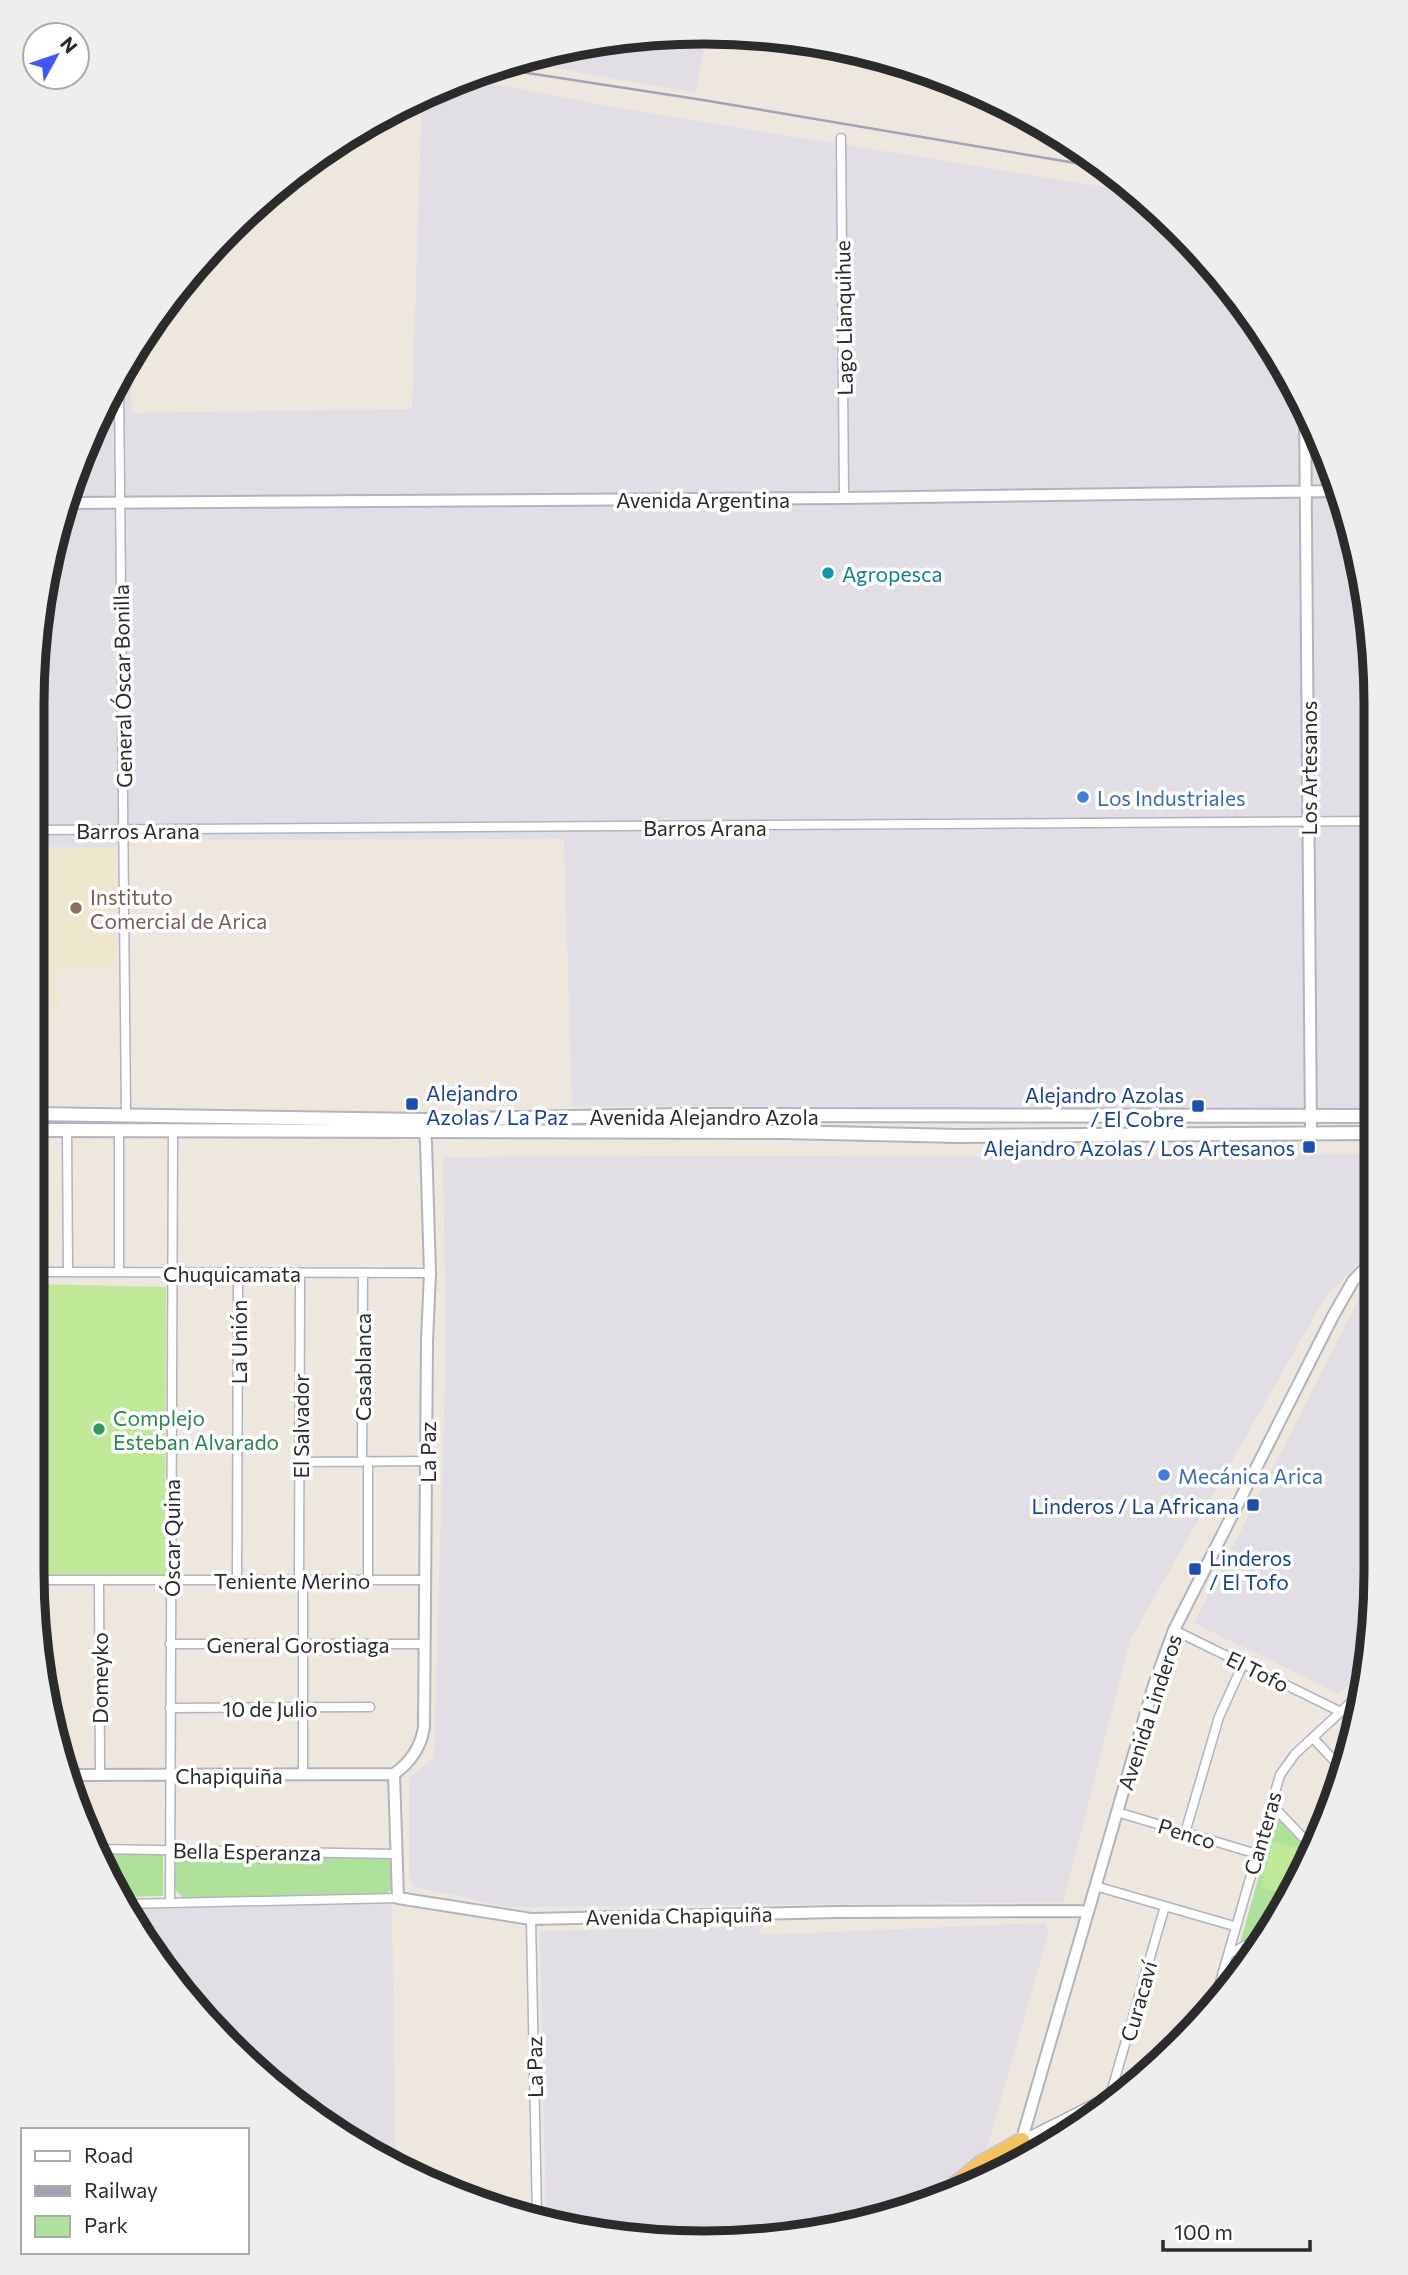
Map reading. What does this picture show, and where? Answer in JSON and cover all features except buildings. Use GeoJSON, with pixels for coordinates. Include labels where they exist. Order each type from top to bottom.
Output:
{"type":"FeatureCollection","features":[{"type":"Feature","properties":{"kind":"highway"},"geometry":{"type":"LineString","coordinates":[[964,2178],[981,2163],[1022,2140]]}},
{"type":"Feature","properties":{"kind":"main road","name":"Avenida Alejandro Azola"},"geometry":{"type":"LineString","coordinates":[[44,1114],[126,1114],[424,1126],[972,1136],[1364,1133]]}},
{"type":"Feature","properties":{"kind":"main road","name":"Avenida Alejandro Azola"},"geometry":{"type":"LineString","coordinates":[[44,1130],[173,1131],[424,1126],[680,1115],[1364,1116]]}},
{"type":"Feature","properties":{"kind":"street","name":"Lago Llanquihue"},"geometry":{"type":"LineString","coordinates":[[841,138],[845,498]]}},
{"type":"Feature","properties":{"kind":"street","name":"General Óscar Bonilla"},"geometry":{"type":"LineString","coordinates":[[119,398],[126,1114]]}},
{"type":"Feature","properties":{"kind":"street","name":"Los Artesanos"},"geometry":{"type":"LineString","coordinates":[[1305,432],[1311,1134]]}},
{"type":"Feature","properties":{"kind":"street","name":"Avenida Argentina"},"geometry":{"type":"LineString","coordinates":[[76,503],[845,498],[1329,491]]}},
{"type":"Feature","properties":{"kind":"street","name":"Barros Arana"},"geometry":{"type":"LineString","coordinates":[[44,830],[1364,821]]}},
{"type":"Feature","properties":{"kind":"street","name":"La Paz"},"geometry":{"type":"LineString","coordinates":[[394,1774],[411,1759],[422,1735],[430,1273],[424,1126]]}},
{"type":"Feature","properties":{"kind":"street"},"geometry":{"type":"LineString","coordinates":[[67,1130],[68,1272]]}},
{"type":"Feature","properties":{"kind":"street"},"geometry":{"type":"LineString","coordinates":[[118,1272],[119,1130]]}},
{"type":"Feature","properties":{"kind":"street","name":"Óscar Quina"},"geometry":{"type":"LineString","coordinates":[[170,1903],[173,1131]]}},
{"type":"Feature","properties":{"kind":"street","name":"Avenida Linderos"},"geometry":{"type":"LineString","coordinates":[[1021,2150],[1087,1911],[1154,1685],[1174,1630],[1333,1316],[1353,1281],[1364,1270]]}},
{"type":"Feature","properties":{"kind":"street","name":"Chuquicamata"},"geometry":{"type":"LineString","coordinates":[[44,1272],[430,1273]]}},
{"type":"Feature","properties":{"kind":"street","name":"La Unión"},"geometry":{"type":"LineString","coordinates":[[237,1580],[238,1273]]}},
{"type":"Feature","properties":{"kind":"street","name":"El Salvador"},"geometry":{"type":"LineString","coordinates":[[300,1273],[303,1774]]}},
{"type":"Feature","properties":{"kind":"street","name":"Casablanca"},"geometry":{"type":"LineString","coordinates":[[363,1273],[368,1580]]}},
{"type":"Feature","properties":{"kind":"street"},"geometry":{"type":"LineString","coordinates":[[300,1462],[428,1461]]}},
{"type":"Feature","properties":{"kind":"street","name":"Teniente Merino"},"geometry":{"type":"LineString","coordinates":[[44,1580],[426,1580]]}},
{"type":"Feature","properties":{"kind":"street","name":"Domeyko"},"geometry":{"type":"LineString","coordinates":[[99,1580],[100,1775]]}},
{"type":"Feature","properties":{"kind":"street","name":"El Tofo"},"geometry":{"type":"LineString","coordinates":[[1174,1630],[1341,1712]]}},
{"type":"Feature","properties":{"kind":"street","name":"General Gorostiaga"},"geometry":{"type":"LineString","coordinates":[[170,1644],[425,1644]]}},
{"type":"Feature","properties":{"kind":"street"},"geometry":{"type":"LineString","coordinates":[[1185,1833],[1219,1717],[1243,1664]]}},
{"type":"Feature","properties":{"kind":"street","name":"Canteras"},"geometry":{"type":"LineString","coordinates":[[1220,1982],[1234,1926],[1277,1783],[1286,1764],[1351,1703]]}},
{"type":"Feature","properties":{"kind":"street","name":"10 de Julio"},"geometry":{"type":"LineString","coordinates":[[170,1708],[370,1707]]}},
{"type":"Feature","properties":{"kind":"street"},"geometry":{"type":"LineString","coordinates":[[1313,1738],[1336,1762]]}},
{"type":"Feature","properties":{"kind":"street"},"geometry":{"type":"LineString","coordinates":[[134,1904],[398,1898],[394,1774]]}},
{"type":"Feature","properties":{"kind":"street","name":"Chapiquiña"},"geometry":{"type":"LineString","coordinates":[[76,1775],[394,1774]]}},
{"type":"Feature","properties":{"kind":"street"},"geometry":{"type":"LineString","coordinates":[[1271,1804],[1306,1841]]}},
{"type":"Feature","properties":{"kind":"street","name":"Penco"},"geometry":{"type":"LineString","coordinates":[[1117,1812],[1257,1854]]}},
{"type":"Feature","properties":{"kind":"street","name":"Bella Esperanza"},"geometry":{"type":"LineString","coordinates":[[106,1849],[396,1854]]}},
{"type":"Feature","properties":{"kind":"street"},"geometry":{"type":"LineString","coordinates":[[1095,1886],[1234,1926]]}},
{"type":"Feature","properties":{"kind":"street","name":"Avenida Chapiquiña"},"geometry":{"type":"LineString","coordinates":[[398,1898],[531,1919],[836,1912],[1087,1911]]}},
{"type":"Feature","properties":{"kind":"street","name":"Curacaví"},"geometry":{"type":"LineString","coordinates":[[1112,2090],[1166,1906]]}},
{"type":"Feature","properties":{"kind":"street","name":"La Paz"},"geometry":{"type":"LineString","coordinates":[[531,1919],[537,2210]]}},
{"type":"Feature","properties":{"kind":"street"},"geometry":{"type":"LineString","coordinates":[[1229,1954],[1249,1943]]}},
{"type":"Feature","properties":{"kind":"street"},"geometry":{"type":"LineString","coordinates":[[1022,2140],[1092,2105]]}},
{"type":"Feature","properties":{"kind":"shaded area"},"geometry":{"type":"Polygon","coordinates":[[[704,44],[696,93],[538,65],[618,49],[704,44]]]}},
{"type":"Feature","properties":{"kind":"shaded area"},"geometry":{"type":"Polygon","coordinates":[[[484,82],[629,110],[1116,189],[1171,237],[1228,302],[1253,337],[1276,374],[1314,451],[1342,533],[1352,575],[1363,661],[1364,1110],[572,1106],[564,839],[131,840],[112,847],[44,847],[45,661],[56,575],[66,533],[94,451],[131,377],[132,413],[412,409],[422,108],[484,82]]]}},
{"type":"Feature","properties":{"kind":"shaded area","name":"Instituto Comercial de Arica"},"geometry":{"type":"Polygon","coordinates":[[[44,847],[112,847],[116,850],[116,965],[57,969],[59,1009],[44,1010],[44,847]]]}},
{"type":"Feature","properties":{"kind":"shaded area"},"geometry":{"type":"Polygon","coordinates":[[[1364,1154],[1364,1257],[1324,1299],[1130,1640],[1063,1902],[509,1907],[415,1887],[409,1879],[409,1778],[434,1758],[446,1347],[443,1157],[1364,1154]]]}},
{"type":"Feature","properties":{"kind":"shaded area"},"geometry":{"type":"Polygon","coordinates":[[[1364,1289],[1364,1571],[1363,1614],[1355,1679],[1339,1694],[1194,1623],[1364,1289]]]}},
{"type":"Feature","properties":{"kind":"shaded area"},"geometry":{"type":"Polygon","coordinates":[[[392,1903],[395,2154],[337,2120],[302,2095],[237,2038],[180,1973],[137,1910],[392,1903]]]}},
{"type":"Feature","properties":{"kind":"shaded area"},"geometry":{"type":"Polygon","coordinates":[[[1044,1923],[1049,1931],[985,2155],[916,2196],[833,2219],[790,2226],[747,2230],[661,2230],[618,2226],[546,2212],[540,1931],[760,1927],[761,1935],[1044,1923]]]}},
{"type":"Feature","properties":{"kind":"green space","name":"Complejo Esteban Alvarado"},"geometry":{"type":"Polygon","coordinates":[[[44,1284],[166,1287],[165,1577],[44,1577],[44,1284]]]}},
{"type":"Feature","properties":{"kind":"green space"},"geometry":{"type":"Polygon","coordinates":[[[1276,1816],[1305,1845],[1276,1901],[1255,1935],[1240,1943],[1276,1816]]]}},
{"type":"Feature","properties":{"kind":"green space"},"geometry":{"type":"Polygon","coordinates":[[[1272,1841],[1298,1848],[1293,1869],[1281,1892],[1261,1887],[1272,1841]]]}},
{"type":"Feature","properties":{"kind":"green space"},"geometry":{"type":"Polygon","coordinates":[[[108,1854],[163,1855],[163,1896],[130,1897],[108,1854]]]}},
{"type":"Feature","properties":{"kind":"green space"},"geometry":{"type":"Polygon","coordinates":[[[175,1855],[391,1858],[393,1888],[386,1894],[183,1898],[175,1889],[175,1855]]]}},
{"type":"Feature","properties":{"kind":"railway"},"geometry":{"type":"LineString","coordinates":[[516,71],[1084,164]]}},
{"type":"Feature","properties":{"kind":"place","name":"Agropesca"},"geometry":{"type":"Point","coordinates":[828,573]}},
{"type":"Feature","properties":{"kind":"place","name":"Los Industriales"},"geometry":{"type":"Point","coordinates":[1083,797]}},
{"type":"Feature","properties":{"kind":"place","name":"Instituto Comercial de Arica"},"geometry":{"type":"Point","coordinates":[76,908]}},
{"type":"Feature","properties":{"kind":"place","name":"Alejandro Azolas / La Paz"},"geometry":{"type":"Point","coordinates":[412,1104]}},
{"type":"Feature","properties":{"kind":"place","name":"Alejandro Azolas / El Cobre"},"geometry":{"type":"Point","coordinates":[1198,1106]}},
{"type":"Feature","properties":{"kind":"place","name":"Alejandro Azolas / Los Artesanos"},"geometry":{"type":"Point","coordinates":[1309,1147]}},
{"type":"Feature","properties":{"kind":"place","name":"Complejo Esteban Alvarado"},"geometry":{"type":"Point","coordinates":[99,1429]}},
{"type":"Feature","properties":{"kind":"place","name":"Mecánica Arica"},"geometry":{"type":"Point","coordinates":[1164,1475]}},
{"type":"Feature","properties":{"kind":"place","name":"Linderos / La Africana"},"geometry":{"type":"Point","coordinates":[1253,1505]}},
{"type":"Feature","properties":{"kind":"place","name":"Linderos / El Tofo"},"geometry":{"type":"Point","coordinates":[1195,1569]}}]}
